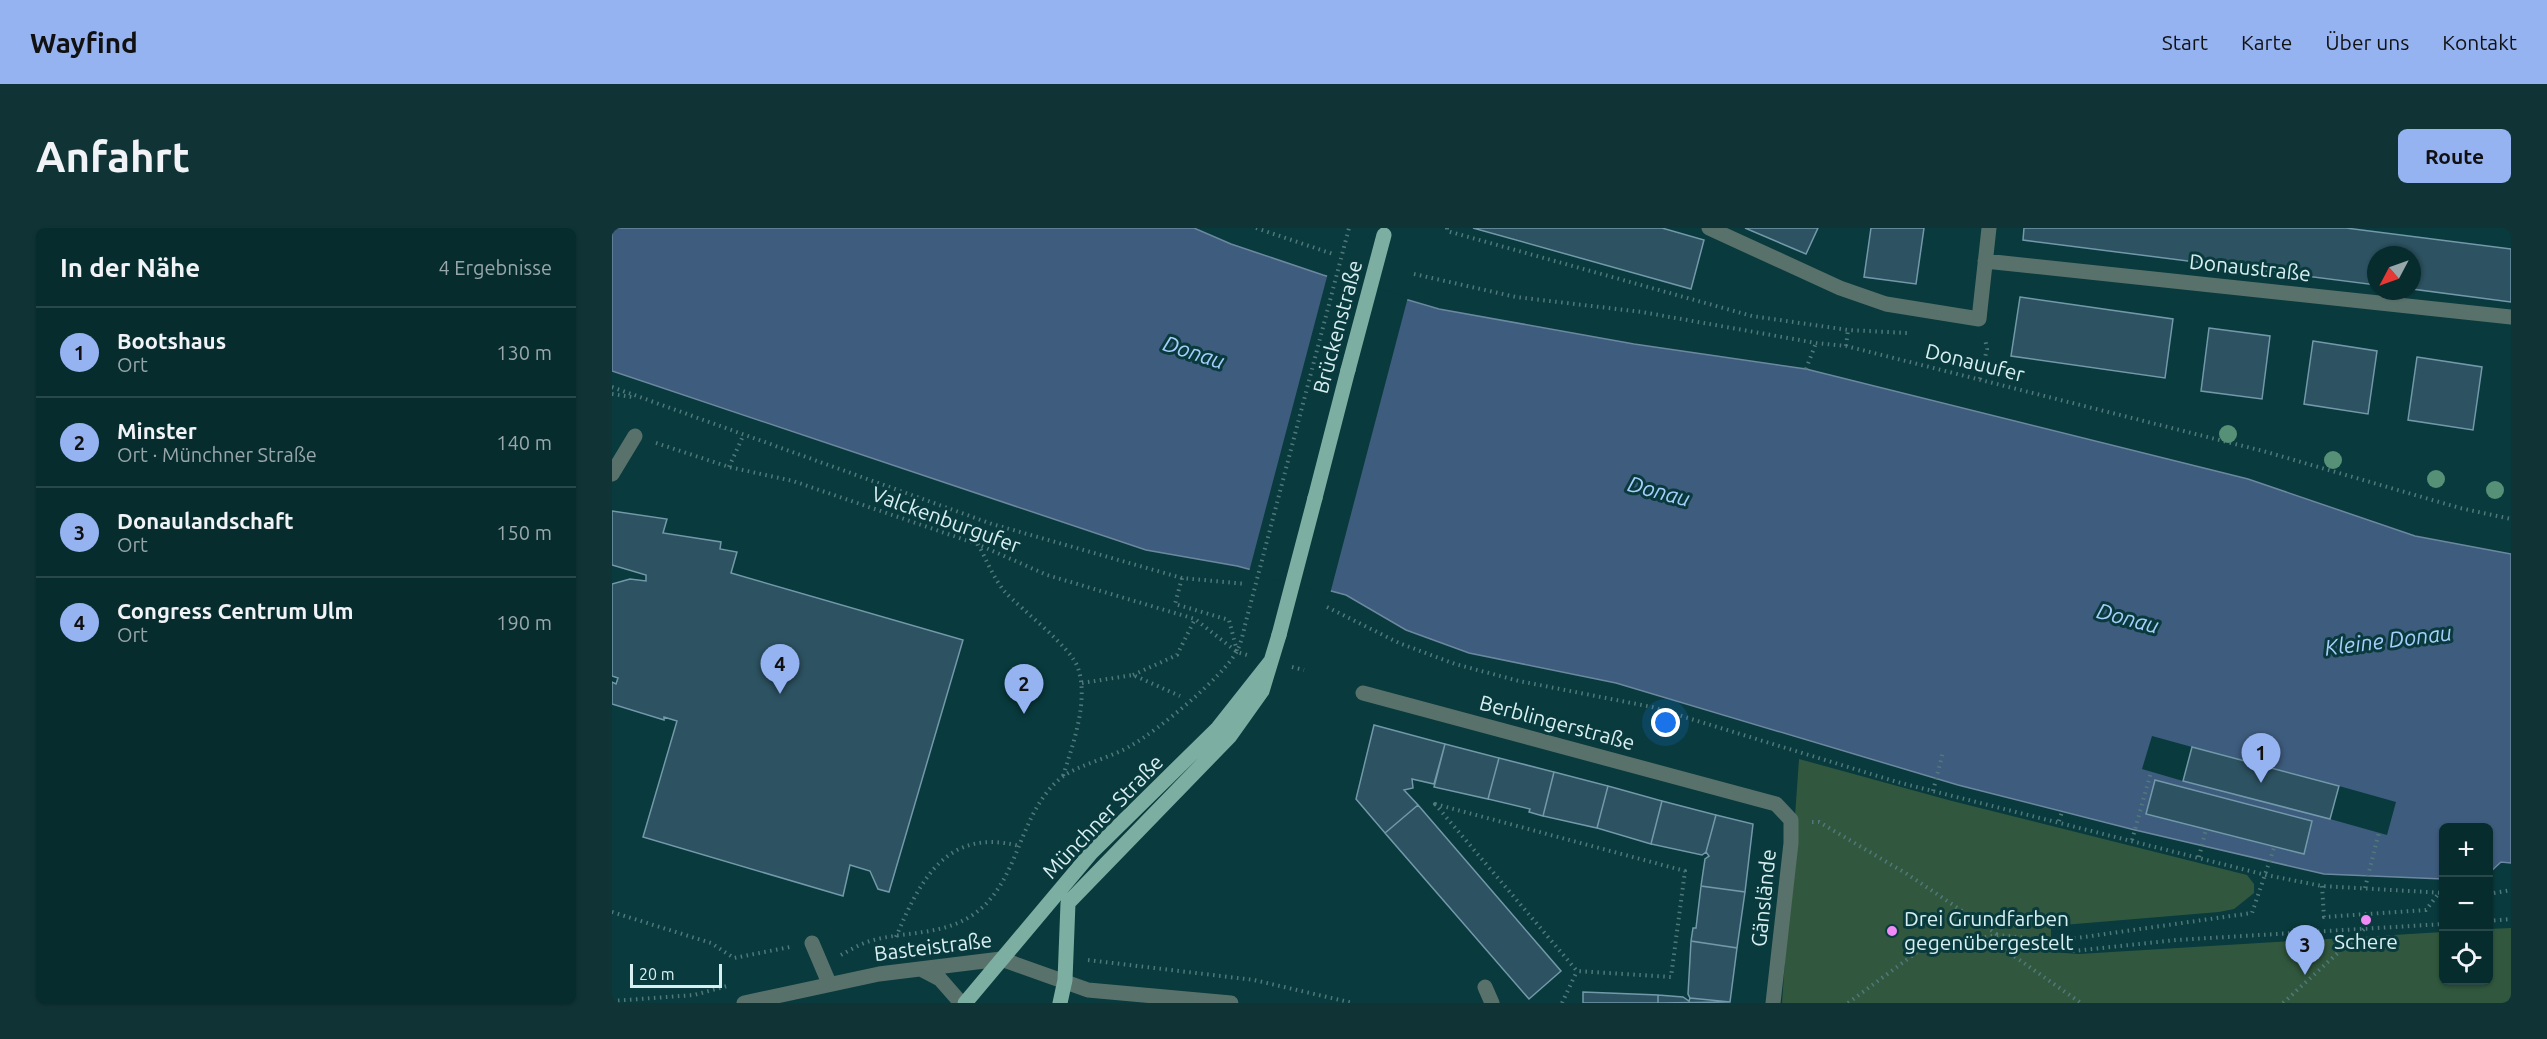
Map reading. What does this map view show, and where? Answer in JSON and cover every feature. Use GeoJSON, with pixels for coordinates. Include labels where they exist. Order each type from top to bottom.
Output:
{"type":"FeatureCollection","features":[{"type":"Feature","properties":{"kind":"main road","name":"Brückenstraße"},"geometry":{"type":"LineString","coordinates":[[1279,635],[1385,231]]}},
{"type":"Feature","properties":{"kind":"main road","name":"Münchner Straße"},"geometry":{"type":"LineString","coordinates":[[1060,1003],[1065,980],[1068,903],[1230,736],[1262,691],[1279,635]]}},
{"type":"Feature","properties":{"kind":"main road","name":"Münchner Straße"},"geometry":{"type":"LineString","coordinates":[[963,1003],[1091,853],[1218,728],[1271,661]]}},
{"type":"Feature","properties":{"kind":"street"},"geometry":{"type":"LineString","coordinates":[[1708,228],[1840,288],[1886,304],[1979,319],[1989,228]]}},
{"type":"Feature","properties":{"kind":"street","name":"Donaustraße"},"geometry":{"type":"LineString","coordinates":[[1985,261],[2511,317]]}},
{"type":"Feature","properties":{"kind":"street"},"geometry":{"type":"LineString","coordinates":[[612,474],[635,436]]}},
{"type":"Feature","properties":{"kind":"street","name":"Berblingerstraße"},"geometry":{"type":"LineString","coordinates":[[1363,693],[1776,804],[1791,820]]}},
{"type":"Feature","properties":{"kind":"street","name":"Gänslände"},"geometry":{"type":"LineString","coordinates":[[1773,1003],[1791,843],[1791,820]]}},
{"type":"Feature","properties":{"kind":"street"},"geometry":{"type":"LineString","coordinates":[[812,943],[829,983]]}},
{"type":"Feature","properties":{"kind":"street","name":"Basteistraße"},"geometry":{"type":"LineString","coordinates":[[744,1003],[829,983],[1001,959],[1088,990],[1231,1003]]}},
{"type":"Feature","properties":{"kind":"street"},"geometry":{"type":"LineString","coordinates":[[921,969],[940,979],[963,1003]]}},
{"type":"Feature","properties":{"kind":"street"},"geometry":{"type":"LineString","coordinates":[[1485,987],[1492,1003]]}},
{"type":"Feature","properties":{"kind":"path"},"geometry":{"type":"LineString","coordinates":[[1256,228],[1333,254]]}},
{"type":"Feature","properties":{"kind":"path"},"geometry":{"type":"LineString","coordinates":[[820,963],[871,941],[929,932],[970,916],[998,891],[1042,799],[1063,776],[1133,745],[1215,678],[1237,652],[1349,228]]}},
{"type":"Feature","properties":{"kind":"path"},"geometry":{"type":"LineString","coordinates":[[1447,230],[1752,316],[1848,330],[1846,346]]}},
{"type":"Feature","properties":{"kind":"path","name":"Donauufer"},"geometry":{"type":"LineString","coordinates":[[1414,274],[1516,297],[1642,312],[1816,343],[1846,346],[2263,452],[2460,508],[2511,519]]}},
{"type":"Feature","properties":{"kind":"path"},"geometry":{"type":"LineString","coordinates":[[1806,369],[1816,343]]}},
{"type":"Feature","properties":{"kind":"path"},"geometry":{"type":"LineString","coordinates":[[1980,379],[1987,349]]}},
{"type":"Feature","properties":{"kind":"path"},"geometry":{"type":"LineString","coordinates":[[612,387],[992,524],[1182,578],[1246,584]]}},
{"type":"Feature","properties":{"kind":"path"},"geometry":{"type":"LineString","coordinates":[[612,394],[639,398]]}},
{"type":"Feature","properties":{"kind":"path","name":"Valckenburgufer"},"geometry":{"type":"LineString","coordinates":[[635,436],[729,467],[793,481],[977,544],[1047,575],[1195,619],[1237,652]]}},
{"type":"Feature","properties":{"kind":"path"},"geometry":{"type":"LineString","coordinates":[[729,467],[743,436]]}},
{"type":"Feature","properties":{"kind":"path"},"geometry":{"type":"LineString","coordinates":[[977,544],[1004,590],[1066,651],[1077,665],[1082,683],[1078,718],[1063,776]]}},
{"type":"Feature","properties":{"kind":"path"},"geometry":{"type":"LineString","coordinates":[[1182,578],[1174,604],[1229,620],[1237,652]]}},
{"type":"Feature","properties":{"kind":"path"},"geometry":{"type":"LineString","coordinates":[[1327,607],[1399,643],[1455,663],[1519,681],[1653,707],[1933,791],[2266,875],[2322,886],[2439,893]]}},
{"type":"Feature","properties":{"kind":"path"},"geometry":{"type":"LineString","coordinates":[[1082,683],[1133,675],[1177,655],[1195,619]]}},
{"type":"Feature","properties":{"kind":"path"},"geometry":{"type":"LineString","coordinates":[[1133,675],[1180,696]]}},
{"type":"Feature","properties":{"kind":"path"},"geometry":{"type":"LineString","coordinates":[[1933,791],[1943,752]]}},
{"type":"Feature","properties":{"kind":"path"},"geometry":{"type":"LineString","coordinates":[[2132,840],[2151,772]]}},
{"type":"Feature","properties":{"kind":"path"},"geometry":{"type":"LineString","coordinates":[[1436,804],[1685,871],[1671,977],[1577,971],[1436,804]]}},
{"type":"Feature","properties":{"kind":"path"},"geometry":{"type":"LineString","coordinates":[[2059,821],[2062,812]]}},
{"type":"Feature","properties":{"kind":"path"},"geometry":{"type":"LineString","coordinates":[[1791,820],[1820,822],[1906,874],[1998,935],[2011,954],[2080,1003]]}},
{"type":"Feature","properties":{"kind":"path"},"geometry":{"type":"LineString","coordinates":[[2199,857],[2206,829]]}},
{"type":"Feature","properties":{"kind":"path"},"geometry":{"type":"LineString","coordinates":[[2365,888],[2379,832]]}},
{"type":"Feature","properties":{"kind":"path"},"geometry":{"type":"LineString","coordinates":[[895,938],[918,889],[937,864],[960,848],[981,842],[1019,846]]}},
{"type":"Feature","properties":{"kind":"path"},"geometry":{"type":"LineString","coordinates":[[1848,1003],[1924,947],[1998,935],[2056,941],[2252,913],[2274,848]]}},
{"type":"Feature","properties":{"kind":"path"},"geometry":{"type":"LineString","coordinates":[[2322,886],[2324,917],[2426,910],[2439,896]]}},
{"type":"Feature","properties":{"kind":"path"},"geometry":{"type":"LineString","coordinates":[[2493,893],[2511,890]]}},
{"type":"Feature","properties":{"kind":"path"},"geometry":{"type":"LineString","coordinates":[[612,912],[711,943],[734,958],[812,943]]}},
{"type":"Feature","properties":{"kind":"path"},"geometry":{"type":"LineString","coordinates":[[2493,921],[2511,920]]}},
{"type":"Feature","properties":{"kind":"path"},"geometry":{"type":"LineString","coordinates":[[2056,941],[2074,951],[2175,940],[2439,924]]}},
{"type":"Feature","properties":{"kind":"path"},"geometry":{"type":"LineString","coordinates":[[2283,1003],[2364,928]]}},
{"type":"Feature","properties":{"kind":"path"},"geometry":{"type":"LineString","coordinates":[[1562,1003],[1577,971]]}},
{"type":"Feature","properties":{"kind":"path"},"geometry":{"type":"LineString","coordinates":[[612,1001],[694,995],[728,986]]}},
{"type":"Feature","properties":{"kind":"green space"},"geometry":{"type":"Polygon","coordinates":[[[1799,759],[1952,801],[2247,875],[2254,884],[2254,893],[2234,909],[2051,926],[2051,952],[2079,954],[2439,932],[2439,985],[2493,985],[2493,929],[2511,928],[2511,1003],[1782,1003],[1799,759]]]}},
{"type":"Feature","properties":{"kind":"water"},"geometry":{"type":"Polygon","coordinates":[[[612,228],[1194,228],[1231,244],[1323,275],[1439,309],[1634,344],[1806,369],[2248,479],[2415,536],[2511,554],[2511,863],[2501,862],[2493,869],[2493,823],[2439,823],[2439,879],[2324,874],[2135,830],[1958,785],[1616,683],[1469,653],[1406,630],[1346,595],[1237,566],[1146,550],[612,371],[612,228]]]}},
{"type":"Feature","properties":{"kind":"pier"},"geometry":{"type":"Polygon","coordinates":[[[1328,273],[1408,297],[1330,594],[1249,572],[1328,273]]]}},
{"type":"Feature","properties":{"kind":"pier"},"geometry":{"type":"Polygon","coordinates":[[[2152,736],[2192,747],[2183,781],[2142,769],[2152,736]]]}},
{"type":"Feature","properties":{"kind":"pier"},"geometry":{"type":"Polygon","coordinates":[[[2339,786],[2396,802],[2387,835],[2330,819],[2339,786]]]}},
{"type":"Feature","properties":{"kind":"building"},"geometry":{"type":"Polygon","coordinates":[[[1473,228],[1662,228],[1704,240],[1691,289],[1473,228]]]}},
{"type":"Feature","properties":{"kind":"building"},"geometry":{"type":"Polygon","coordinates":[[[1745,228],[1818,228],[1806,254],[1745,228]]]}},
{"type":"Feature","properties":{"kind":"building"},"geometry":{"type":"Polygon","coordinates":[[[1871,228],[1924,228],[1916,284],[1864,277],[1871,228]]]}},
{"type":"Feature","properties":{"kind":"building"},"geometry":{"type":"Polygon","coordinates":[[[2024,228],[2346,228],[2511,249],[2511,302],[2421,290],[2421,246],[2367,246],[2367,284],[2023,240],[2024,228]]]}},
{"type":"Feature","properties":{"kind":"building"},"geometry":{"type":"Polygon","coordinates":[[[2020,297],[2173,319],[2165,378],[2011,356],[2020,297]]]}},
{"type":"Feature","properties":{"kind":"building"},"geometry":{"type":"Polygon","coordinates":[[[2209,328],[2270,336],[2262,399],[2201,391],[2209,328]]]}},
{"type":"Feature","properties":{"kind":"building"},"geometry":{"type":"Polygon","coordinates":[[[2313,341],[2377,351],[2368,414],[2304,404],[2313,341]]]}},
{"type":"Feature","properties":{"kind":"building"},"geometry":{"type":"Polygon","coordinates":[[[2417,357],[2482,367],[2473,430],[2408,420],[2417,357]]]}},
{"type":"Feature","properties":{"kind":"building"},"geometry":{"type":"Polygon","coordinates":[[[612,511],[667,519],[663,533],[721,542],[720,549],[737,552],[731,573],[963,640],[889,892],[878,889],[870,871],[850,865],[843,896],[643,837],[677,721],[664,717],[664,720],[612,704],[612,682],[616,684],[618,678],[612,676],[612,584],[630,579],[646,581],[646,575],[612,565],[612,511]]]}},
{"type":"Feature","properties":{"kind":"building"},"geometry":{"type":"Polygon","coordinates":[[[1374,725],[1445,744],[1434,784],[1412,779],[1413,788],[1404,790],[1418,805],[1385,833],[1356,799],[1374,725]]]}},
{"type":"Feature","properties":{"kind":"building"},"geometry":{"type":"Polygon","coordinates":[[[1445,744],[1499,758],[1488,799],[1434,787],[1445,744]]]}},
{"type":"Feature","properties":{"kind":"building"},"geometry":{"type":"Polygon","coordinates":[[[2192,747],[2339,786],[2330,819],[2183,781],[2192,747]]]}},
{"type":"Feature","properties":{"kind":"building"},"geometry":{"type":"Polygon","coordinates":[[[1499,758],[1554,772],[1543,816],[1529,812],[1530,809],[1488,799],[1499,758]]]}},
{"type":"Feature","properties":{"kind":"building"},"geometry":{"type":"Polygon","coordinates":[[[1554,772],[1608,786],[1597,828],[1543,816],[1554,772]]]}},
{"type":"Feature","properties":{"kind":"building"},"geometry":{"type":"Polygon","coordinates":[[[2155,780],[2312,821],[2304,854],[2146,814],[2155,780]]]}},
{"type":"Feature","properties":{"kind":"building"},"geometry":{"type":"Polygon","coordinates":[[[1608,786],[1662,801],[1651,844],[1597,828],[1608,786]]]}},
{"type":"Feature","properties":{"kind":"building"},"geometry":{"type":"Polygon","coordinates":[[[1662,801],[1716,815],[1706,852],[1702,855],[1651,844],[1662,801]]]}},
{"type":"Feature","properties":{"kind":"building"},"geometry":{"type":"Polygon","coordinates":[[[1418,805],[1561,971],[1529,999],[1385,833],[1418,805]]]}},
{"type":"Feature","properties":{"kind":"building"},"geometry":{"type":"Polygon","coordinates":[[[1716,815],[1753,824],[1745,892],[1701,886],[1705,859],[1709,856],[1706,852],[1716,815]]]}},
{"type":"Feature","properties":{"kind":"building"},"geometry":{"type":"Polygon","coordinates":[[[1701,886],[1745,892],[1737,948],[1691,941],[1693,928],[1696,928],[1701,886]]]}},
{"type":"Feature","properties":{"kind":"building"},"geometry":{"type":"Polygon","coordinates":[[[1691,941],[1737,948],[1730,1002],[1690,998],[1688,994],[1691,941]]]}},
{"type":"Feature","properties":{"kind":"building"},"geometry":{"type":"Polygon","coordinates":[[[1583,992],[1658,995],[1658,1003],[1583,1003],[1583,992]]]}},
{"type":"Feature","properties":{"kind":"building"},"geometry":{"type":"Polygon","coordinates":[[[1658,995],[1683,997],[1689,1001],[1690,998],[1730,1002],[1658,1003],[1658,995]]]}},
{"type":"Feature","properties":{"kind":"place","name":"Congress Centrum Ulm"},"geometry":{"type":"Point","coordinates":[780,694]}},
{"type":"Feature","properties":{"kind":"place","name":"Minster"},"geometry":{"type":"Point","coordinates":[1024,714]}},
{"type":"Feature","properties":{"kind":"place","name":"Bootshaus"},"geometry":{"type":"Point","coordinates":[2261,783]}},
{"type":"Feature","properties":{"kind":"place","name":"Schere"},"geometry":{"type":"Point","coordinates":[2366,920]}},
{"type":"Feature","properties":{"kind":"place","name":"Drei Grundfarben gegenübergestelt"},"geometry":{"type":"Point","coordinates":[1892,931]}},
{"type":"Feature","properties":{"kind":"place","name":"Donaulandschaft"},"geometry":{"type":"Point","coordinates":[2305,975]}},
{"type":"Feature","properties":{"kind":"water label","name":"Donau"},"geometry":{"type":"Point","coordinates":[1194,352]}},
{"type":"Feature","properties":{"kind":"water label","name":"Donau"},"geometry":{"type":"Point","coordinates":[1659,491]}},
{"type":"Feature","properties":{"kind":"water label","name":"Donau"},"geometry":{"type":"Point","coordinates":[2128,618]}},
{"type":"Feature","properties":{"kind":"water label","name":"Kleine Donau"},"geometry":{"type":"Point","coordinates":[2388,640]}}]}
